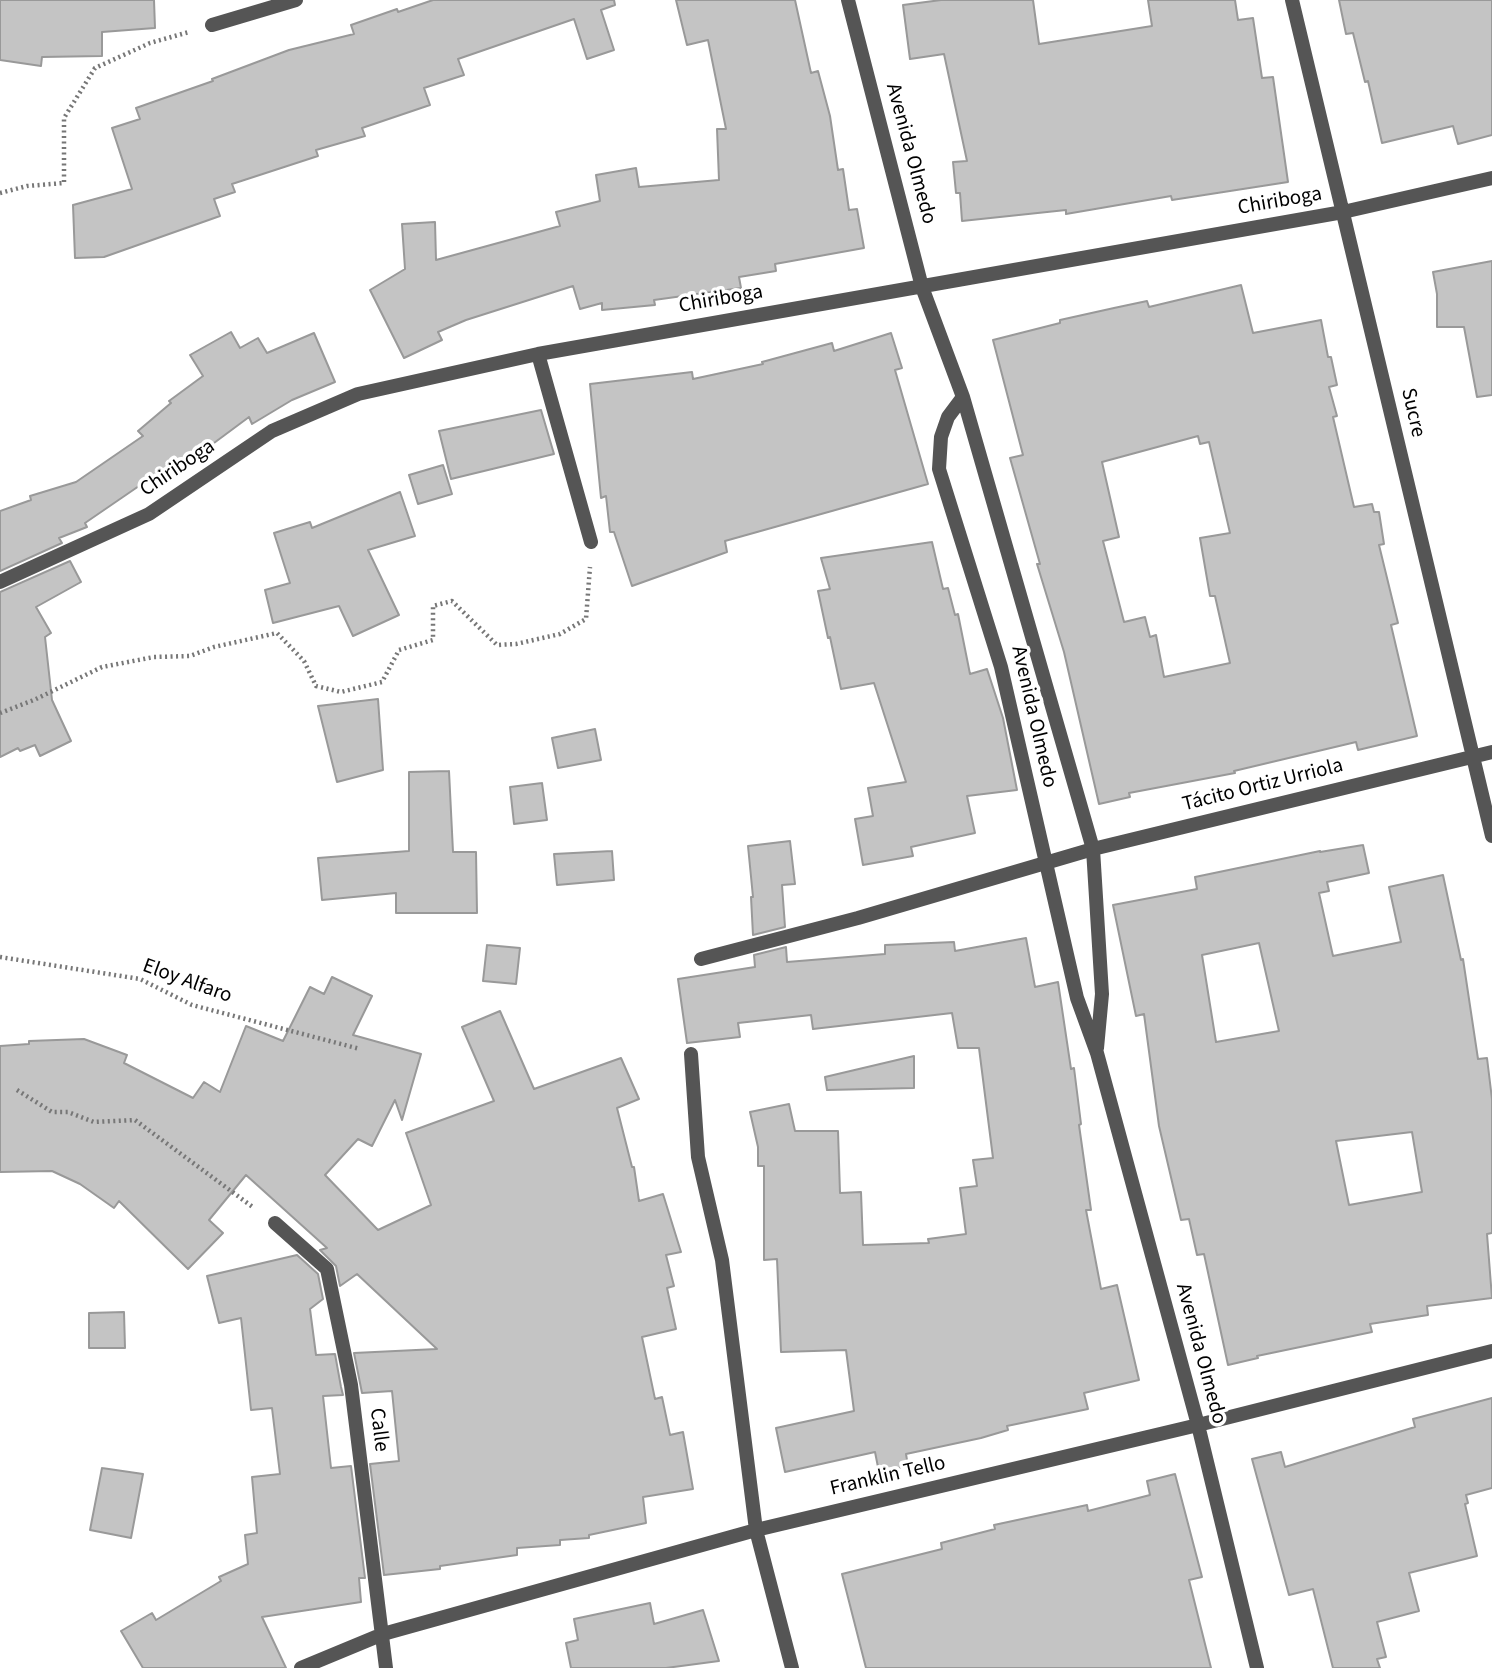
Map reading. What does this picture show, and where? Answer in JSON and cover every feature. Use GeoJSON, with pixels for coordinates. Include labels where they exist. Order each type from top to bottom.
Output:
{"type":"FeatureCollection","features":[{"type":"Feature","properties":{"kind":"street"},"geometry":{"type":"LineString","coordinates":[[212,25],[296,0]]}},
{"type":"Feature","properties":{"kind":"street","name":"Avenida Olmedo"},"geometry":{"type":"LineString","coordinates":[[848,0],[922,287],[963,397],[1093,849],[1102,994],[1097,1053]]}},
{"type":"Feature","properties":{"kind":"street","name":"Sucre"},"geometry":{"type":"LineString","coordinates":[[1292,0],[1492,836]]}},
{"type":"Feature","properties":{"kind":"street","name":"Chiriboga"},"geometry":{"type":"LineString","coordinates":[[0,582],[149,514],[272,431],[358,394],[538,354],[1343,212],[1492,178]]}},
{"type":"Feature","properties":{"kind":"street"},"geometry":{"type":"LineString","coordinates":[[538,354],[591,542]]}},
{"type":"Feature","properties":{"kind":"street","name":"Avenida Olmedo"},"geometry":{"type":"LineString","coordinates":[[963,397],[948,417],[941,437],[940,469],[1001,667],[1077,998],[1097,1053],[1198,1426],[1256,1668]]}},
{"type":"Feature","properties":{"kind":"street","name":"Tácito Ortiz Urriola"},"geometry":{"type":"LineString","coordinates":[[701,959],[858,918],[1093,849],[1492,752]]}},
{"type":"Feature","properties":{"kind":"street"},"geometry":{"type":"LineString","coordinates":[[691,1054],[698,1157],[722,1260],[756,1530],[792,1668]]}},
{"type":"Feature","properties":{"kind":"street","name":"Calle"},"geometry":{"type":"LineString","coordinates":[[275,1223],[327,1269],[351,1385],[386,1668]]}},
{"type":"Feature","properties":{"kind":"street","name":"Franklin Tello"},"geometry":{"type":"LineString","coordinates":[[301,1668],[383,1634],[756,1530],[1198,1426],[1492,1351]]}},
{"type":"Feature","properties":{"kind":"path"},"geometry":{"type":"LineString","coordinates":[[0,193],[27,186],[64,183],[64,118],[96,68],[150,43],[212,25]]}},
{"type":"Feature","properties":{"kind":"path"},"geometry":{"type":"LineString","coordinates":[[0,713],[34,700],[102,667],[154,657],[190,656],[214,647],[277,633],[304,661],[316,685],[341,692],[382,682],[399,650],[433,640],[433,606],[452,601],[497,645],[516,644],[560,634],[586,619],[591,542]]}},
{"type":"Feature","properties":{"kind":"path","name":"Eloy Alfaro"},"geometry":{"type":"LineString","coordinates":[[0,957],[140,979],[192,1005],[360,1049]]}},
{"type":"Feature","properties":{"kind":"path"},"geometry":{"type":"LineString","coordinates":[[17,1090],[52,1112],[68,1112],[94,1122],[135,1120],[275,1223]]}},
{"type":"Feature","properties":{"kind":"building"},"geometry":{"type":"Polygon","coordinates":[[[0,0],[154,0],[155,28],[102,32],[102,56],[42,57],[41,66],[0,60],[0,0]]]}},
{"type":"Feature","properties":{"kind":"building"},"geometry":{"type":"Polygon","coordinates":[[[433,0],[614,0],[615,5],[601,10],[614,50],[587,59],[574,19],[458,59],[464,75],[424,88],[430,105],[362,128],[365,136],[316,150],[318,156],[232,184],[235,192],[214,199],[220,216],[104,257],[75,258],[73,205],[132,189],[112,128],[140,119],[136,108],[289,50],[354,34],[351,25],[433,0]]]}},
{"type":"Feature","properties":{"kind":"building"},"geometry":{"type":"Polygon","coordinates":[[[676,0],[795,0],[811,73],[818,71],[830,116],[838,170],[843,169],[849,210],[857,209],[864,248],[775,264],[776,271],[739,277],[741,288],[654,300],[655,305],[602,310],[602,303],[580,309],[573,286],[466,320],[438,332],[442,340],[404,358],[370,290],[405,269],[402,224],[435,222],[436,260],[560,226],[556,212],[600,201],[596,175],[636,168],[639,187],[719,180],[717,129],[726,129],[708,40],[687,45],[676,0]]]}},
{"type":"Feature","properties":{"kind":"building"},"geometry":{"type":"Polygon","coordinates":[[[941,0],[1033,0],[1039,44],[1152,26],[1148,0],[1235,0],[1238,20],[1253,18],[1262,78],[1273,77],[1288,182],[1172,200],[1171,196],[1066,214],[1066,210],[962,221],[960,193],[956,193],[953,162],[967,161],[944,54],[910,59],[903,5],[941,0]]]}},
{"type":"Feature","properties":{"kind":"building"},"geometry":{"type":"Polygon","coordinates":[[[1339,0],[1492,0],[1492,135],[1458,144],[1453,126],[1382,143],[1368,81],[1365,82],[1353,33],[1346,34],[1339,0]]]}},
{"type":"Feature","properties":{"kind":"building"},"geometry":{"type":"Polygon","coordinates":[[[1492,261],[1492,395],[1477,397],[1464,327],[1437,327],[1437,294],[1433,272],[1492,261]]]}},
{"type":"Feature","properties":{"kind":"building"},"geometry":{"type":"Polygon","coordinates":[[[1241,285],[1253,333],[1321,320],[1337,385],[1329,387],[1337,416],[1333,417],[1354,507],[1372,504],[1374,512],[1379,512],[1384,544],[1379,545],[1398,623],[1391,625],[1417,736],[1358,750],[1356,742],[1234,771],[1235,773],[1129,793],[1130,797],[1099,804],[1064,652],[1037,564],[1040,564],[1010,458],[1023,455],[993,340],[1060,323],[1060,320],[1147,301],[1149,307],[1241,285]],[[1198,436],[1102,462],[1119,537],[1103,541],[1124,622],[1145,617],[1150,637],[1156,635],[1164,677],[1230,663],[1215,596],[1210,596],[1200,538],[1230,533],[1209,442],[1200,444],[1198,436]]]}},
{"type":"Feature","properties":{"kind":"building"},"geometry":{"type":"Polygon","coordinates":[[[231,332],[240,348],[258,338],[267,353],[314,333],[335,382],[292,400],[252,424],[249,417],[179,469],[174,462],[85,523],[87,527],[59,538],[62,543],[0,571],[0,511],[31,500],[30,496],[76,482],[143,436],[138,431],[171,403],[169,401],[203,376],[190,355],[231,332]]]}},
{"type":"Feature","properties":{"kind":"building"},"geometry":{"type":"Polygon","coordinates":[[[891,333],[902,368],[895,370],[928,484],[725,541],[727,552],[632,586],[614,532],[610,532],[606,496],[601,498],[590,384],[692,372],[693,379],[763,364],[762,362],[832,343],[834,351],[891,333]]]}},
{"type":"Feature","properties":{"kind":"building"},"geometry":{"type":"Polygon","coordinates":[[[541,410],[554,454],[451,479],[439,431],[541,410]]]}},
{"type":"Feature","properties":{"kind":"building"},"geometry":{"type":"Polygon","coordinates":[[[443,465],[452,494],[418,504],[409,475],[443,465]]]}},
{"type":"Feature","properties":{"kind":"building"},"geometry":{"type":"Polygon","coordinates":[[[400,492],[415,536],[368,550],[399,615],[353,636],[339,606],[273,623],[265,590],[290,583],[274,533],[310,522],[312,528],[400,492]]]}},
{"type":"Feature","properties":{"kind":"building"},"geometry":{"type":"Polygon","coordinates":[[[932,542],[943,589],[948,588],[955,615],[958,614],[970,674],[987,669],[1003,718],[1017,790],[967,796],[975,833],[911,847],[913,856],[863,865],[855,819],[873,816],[868,788],[906,782],[874,683],[841,689],[818,591],[830,589],[821,558],[932,542]]]}},
{"type":"Feature","properties":{"kind":"building"},"geometry":{"type":"Polygon","coordinates":[[[70,561],[81,582],[36,607],[51,633],[45,637],[52,700],[71,741],[40,756],[35,745],[20,751],[18,748],[0,757],[0,592],[70,561]]]}},
{"type":"Feature","properties":{"kind":"building"},"geometry":{"type":"Polygon","coordinates":[[[378,699],[383,770],[337,782],[318,706],[378,699]]]}},
{"type":"Feature","properties":{"kind":"building"},"geometry":{"type":"Polygon","coordinates":[[[595,729],[601,760],[558,768],[552,738],[595,729]]]}},
{"type":"Feature","properties":{"kind":"building"},"geometry":{"type":"Polygon","coordinates":[[[449,771],[453,852],[476,852],[477,913],[396,913],[396,893],[322,900],[318,858],[409,851],[409,772],[449,771]]]}},
{"type":"Feature","properties":{"kind":"building"},"geometry":{"type":"Polygon","coordinates":[[[542,783],[547,820],[514,824],[510,787],[542,783]]]}},
{"type":"Feature","properties":{"kind":"building"},"geometry":{"type":"Polygon","coordinates":[[[790,841],[795,884],[782,885],[785,927],[753,935],[753,897],[748,846],[790,841]]]}},
{"type":"Feature","properties":{"kind":"building"},"geometry":{"type":"Polygon","coordinates":[[[1363,845],[1369,873],[1327,882],[1329,891],[1319,893],[1333,956],[1401,942],[1389,887],[1443,875],[1461,960],[1463,959],[1478,1059],[1487,1058],[1492,1099],[1492,1233],[1487,1234],[1492,1298],[1427,1306],[1428,1315],[1370,1324],[1372,1332],[1257,1356],[1258,1358],[1228,1365],[1204,1254],[1197,1255],[1189,1219],[1181,1220],[1159,1126],[1144,1014],[1136,1016],[1113,905],[1197,889],[1195,877],[1363,845]],[[1259,943],[1202,955],[1216,1042],[1279,1031],[1259,943]],[[1412,1132],[1336,1141],[1349,1205],[1422,1192],[1412,1132]]]}},
{"type":"Feature","properties":{"kind":"building"},"geometry":{"type":"Polygon","coordinates":[[[612,851],[614,880],[557,885],[554,854],[612,851]]]}},
{"type":"Feature","properties":{"kind":"building"},"geometry":{"type":"Polygon","coordinates":[[[1026,938],[1035,987],[1058,982],[1071,1069],[1074,1068],[1091,1210],[1086,1210],[1101,1289],[1117,1285],[1139,1380],[1084,1393],[1088,1409],[1007,1426],[1008,1430],[981,1438],[906,1454],[908,1466],[879,1472],[875,1452],[785,1472],[776,1428],[854,1411],[846,1350],[781,1352],[777,1259],[764,1260],[764,1166],[758,1166],[758,1147],[750,1112],[789,1104],[795,1131],[838,1131],[840,1193],[861,1192],[863,1245],[929,1243],[928,1239],[966,1234],[960,1188],[977,1186],[973,1160],[993,1158],[979,1048],[958,1048],[952,1013],[813,1029],[811,1015],[738,1023],[740,1037],[687,1043],[678,979],[755,967],[754,955],[786,947],[787,962],[885,954],[885,945],[954,942],[955,951],[1026,938]]]}},
{"type":"Feature","properties":{"kind":"building"},"geometry":{"type":"Polygon","coordinates":[[[487,945],[520,948],[516,984],[483,981],[487,945]]]}},
{"type":"Feature","properties":{"kind":"building"},"geometry":{"type":"Polygon","coordinates":[[[332,977],[372,996],[353,1035],[421,1054],[402,1120],[395,1100],[372,1146],[358,1139],[325,1175],[378,1230],[431,1205],[406,1133],[494,1101],[462,1027],[500,1011],[534,1089],[621,1058],[639,1099],[617,1108],[634,1167],[639,1201],[663,1194],[681,1252],[666,1255],[674,1286],[667,1288],[676,1329],[642,1337],[655,1399],[662,1397],[670,1435],[683,1432],[693,1489],[643,1497],[646,1523],[589,1535],[589,1538],[560,1540],[560,1545],[517,1548],[517,1555],[440,1566],[440,1569],[384,1575],[370,1464],[399,1461],[392,1391],[362,1393],[354,1353],[437,1349],[357,1274],[340,1286],[336,1266],[320,1250],[327,1248],[246,1175],[209,1220],[223,1233],[188,1269],[119,1201],[114,1208],[80,1184],[52,1171],[0,1172],[0,1046],[29,1044],[29,1041],[84,1039],[127,1055],[124,1063],[193,1098],[204,1082],[220,1092],[246,1026],[283,1041],[310,987],[324,994],[332,977]]]}},
{"type":"Feature","properties":{"kind":"building"},"geometry":{"type":"Polygon","coordinates":[[[914,1056],[914,1088],[827,1090],[825,1077],[914,1056]]]}},
{"type":"Feature","properties":{"kind":"building"},"geometry":{"type":"Polygon","coordinates":[[[297,1255],[318,1274],[323,1299],[310,1309],[316,1355],[335,1354],[343,1395],[323,1396],[331,1468],[351,1466],[365,1578],[359,1578],[361,1602],[262,1617],[286,1668],[143,1668],[121,1631],[152,1613],[156,1620],[221,1581],[219,1577],[248,1564],[245,1535],[257,1533],[252,1477],[280,1474],[272,1408],[251,1410],[241,1318],[219,1323],[207,1276],[297,1255]]]}},
{"type":"Feature","properties":{"kind":"building"},"geometry":{"type":"Polygon","coordinates":[[[124,1312],[125,1348],[89,1348],[89,1313],[124,1312]]]}},
{"type":"Feature","properties":{"kind":"building"},"geometry":{"type":"Polygon","coordinates":[[[1492,1398],[1492,1488],[1466,1495],[1468,1503],[1465,1504],[1477,1556],[1409,1573],[1419,1611],[1377,1622],[1386,1657],[1377,1659],[1380,1668],[1333,1668],[1313,1589],[1289,1595],[1252,1459],[1281,1452],[1285,1467],[1415,1427],[1413,1419],[1492,1398]]]}},
{"type":"Feature","properties":{"kind":"building"},"geometry":{"type":"Polygon","coordinates":[[[102,1468],[143,1474],[131,1538],[90,1530],[102,1468]]]}},
{"type":"Feature","properties":{"kind":"building"},"geometry":{"type":"Polygon","coordinates":[[[1175,1474],[1202,1577],[1189,1580],[1211,1668],[866,1668],[842,1574],[942,1549],[941,1543],[995,1529],[994,1525],[1087,1505],[1088,1511],[1150,1495],[1147,1481],[1175,1474]]]}},
{"type":"Feature","properties":{"kind":"building"},"geometry":{"type":"Polygon","coordinates":[[[650,1603],[654,1624],[703,1610],[719,1661],[666,1668],[571,1668],[566,1643],[578,1640],[574,1619],[650,1603]]]}}]}
